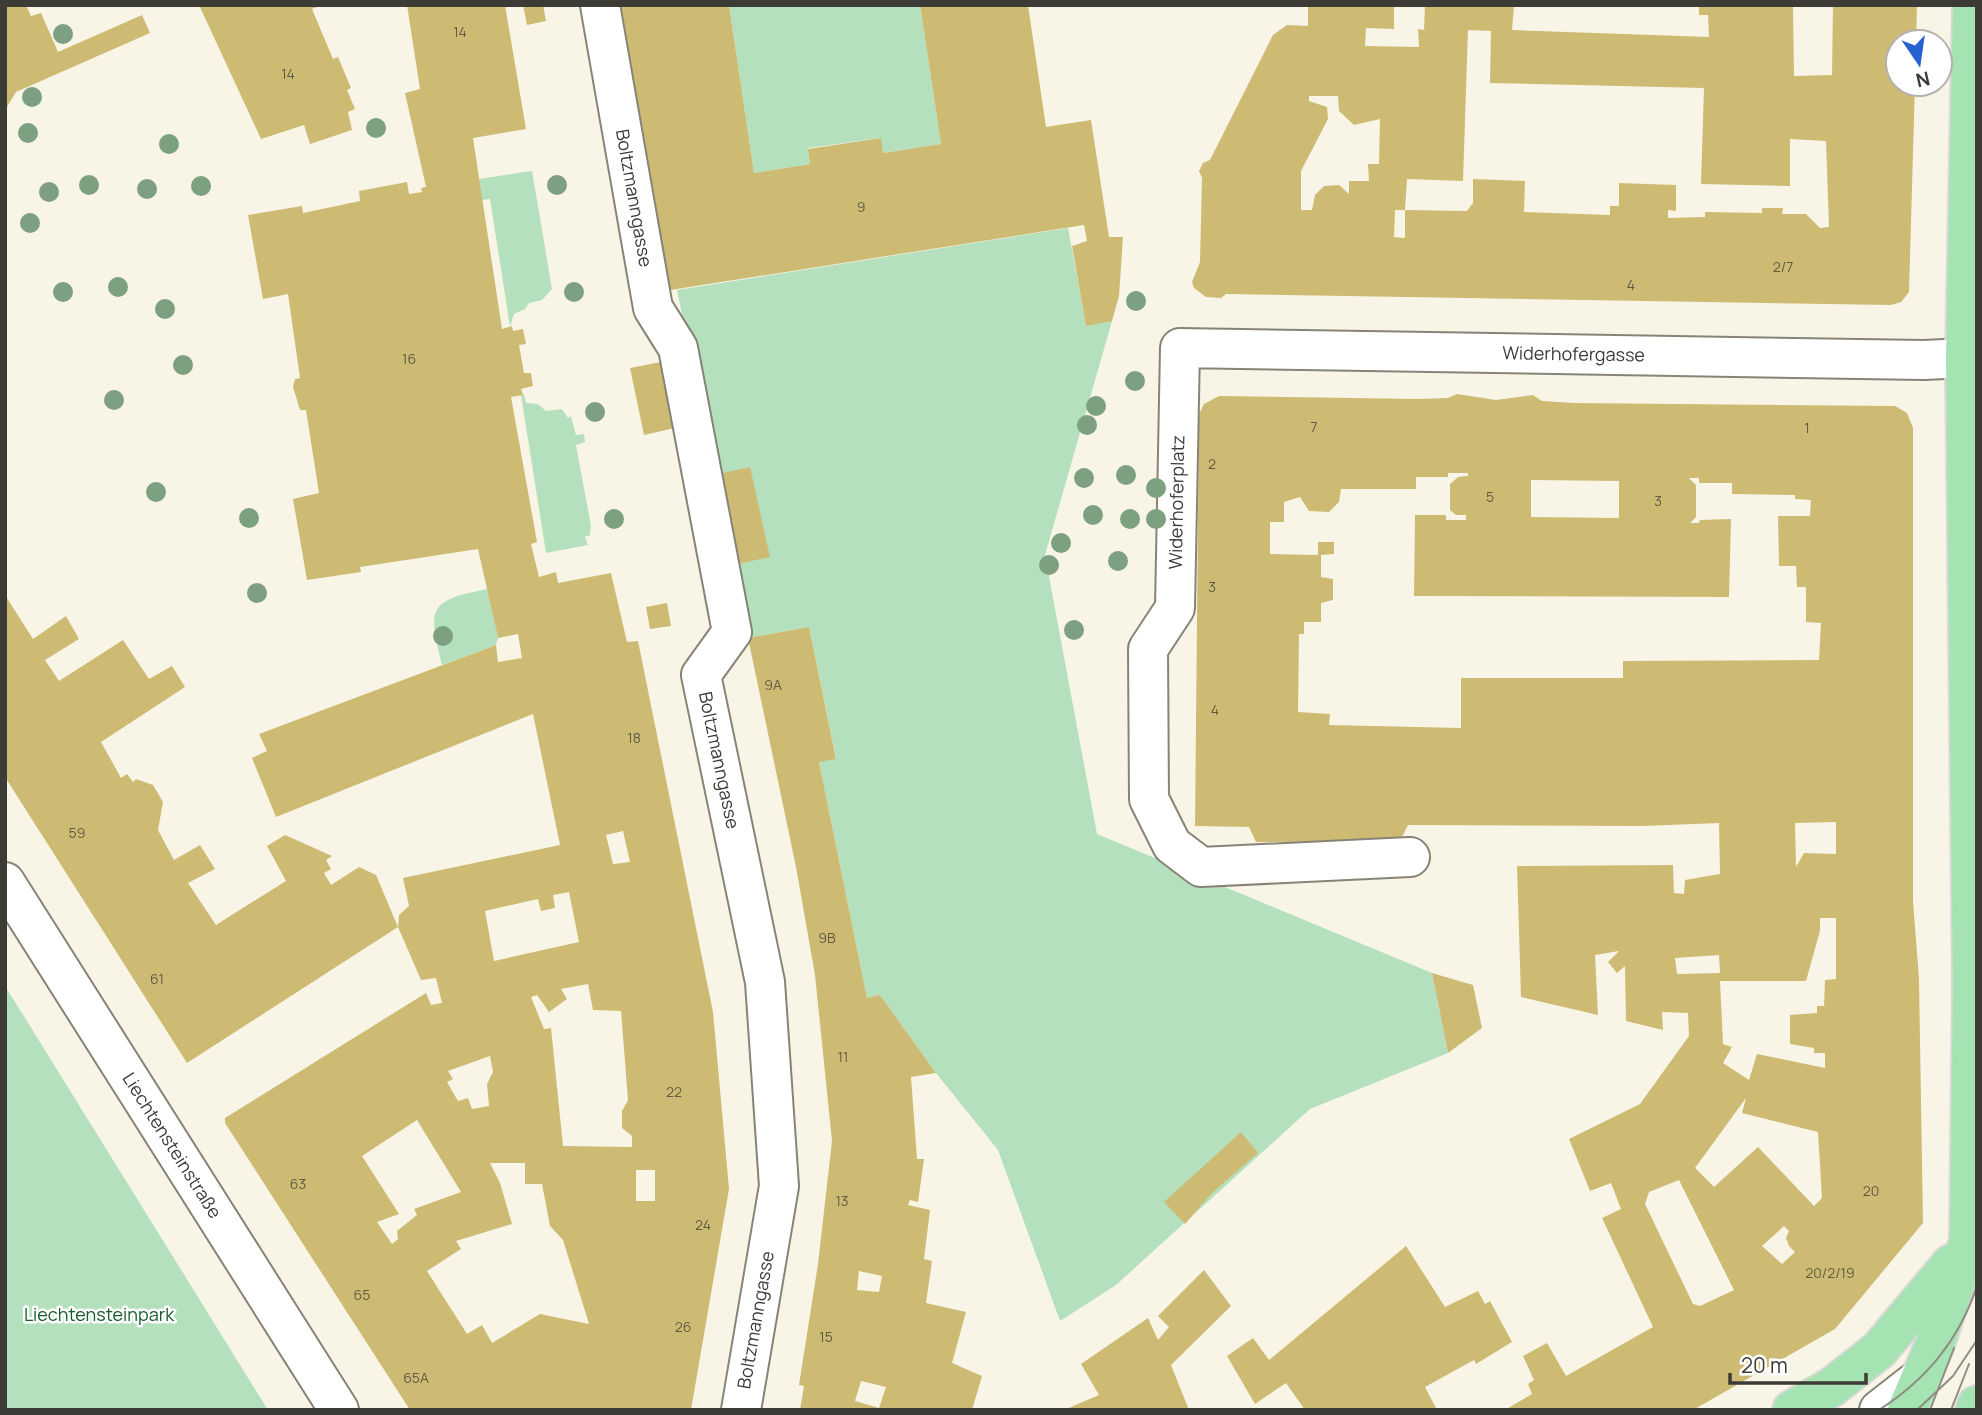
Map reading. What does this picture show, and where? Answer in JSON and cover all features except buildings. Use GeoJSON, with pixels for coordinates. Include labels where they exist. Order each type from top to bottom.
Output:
{"type":"FeatureCollection","features":[{"type":"Feature","properties":{"kind":"main road"},"geometry":{"type":"LineString","coordinates":[[1913,1394],[1935,1344],[1973,1238],[1965,358],[1972,5]]}},
{"type":"Feature","properties":{"kind":"main road"},"geometry":{"type":"LineString","coordinates":[[1792,1410],[1832,1387],[1879,1350],[1973,1238]]}},
{"type":"Feature","properties":{"kind":"street","name":"Boltzmanngasse"},"geometry":{"type":"LineString","coordinates":[[600,5],[653,308],[678,348],[732,632],[701,675],[765,982],[779,1186],[741,1410]]}},
{"type":"Feature","properties":{"kind":"street","name":"Widerhofergasse"},"geometry":{"type":"LineString","coordinates":[[1181,348],[1924,360],[1965,358]]}},
{"type":"Feature","properties":{"kind":"street","name":"Widerhoferplatz"},"geometry":{"type":"LineString","coordinates":[[1181,348],[1175,608],[1148,649],[1149,799],[1172,845],[1201,867],[1410,857]]}},
{"type":"Feature","properties":{"kind":"street","name":"Liechtensteinstraße"},"geometry":{"type":"LineString","coordinates":[[5,882],[339,1410]]}},
{"type":"Feature","properties":{"kind":"street"},"geometry":{"type":"LineString","coordinates":[[1879,1410],[1913,1394]]}},
{"type":"Feature","properties":{"kind":"green space"},"geometry":{"type":"Polygon","coordinates":[[[729,5],[920,5],[941,144],[883,153],[880,138],[808,148],[810,164],[754,173],[729,5]]]}},
{"type":"Feature","properties":{"kind":"green space"},"geometry":{"type":"Polygon","coordinates":[[[532,171],[552,289],[542,300],[529,303],[525,309],[514,314],[510,327],[490,199],[482,200],[479,179],[532,171]]]}},
{"type":"Feature","properties":{"kind":"green space"},"geometry":{"type":"Polygon","coordinates":[[[1068,228],[1086,325],[1112,321],[1045,555],[1097,834],[1432,973],[1448,1053],[1310,1109],[1116,1285],[1060,1321],[998,1150],[936,1073],[880,995],[867,998],[819,762],[836,758],[809,627],[748,638],[677,290],[1068,228]]]}},
{"type":"Feature","properties":{"kind":"green space"},"geometry":{"type":"Polygon","coordinates":[[[524,394],[526,403],[538,404],[546,411],[562,409],[568,418],[571,416],[576,435],[584,434],[585,442],[576,445],[591,526],[590,535],[585,537],[588,545],[546,553],[521,395],[524,394]]]}},
{"type":"Feature","properties":{"kind":"green space"},"geometry":{"type":"Polygon","coordinates":[[[487,589],[498,638],[496,645],[442,665],[435,631],[434,619],[437,610],[453,598],[487,589]]]}},
{"type":"Feature","properties":{"kind":"green space","name":"Liechtensteinpark"},"geometry":{"type":"Polygon","coordinates":[[[5,986],[25,1018],[268,1410],[5,1410],[5,986]]]}},
{"type":"Feature","properties":{"kind":"tram line"},"geometry":{"type":"LineString","coordinates":[[1879,1410],[1912,1385],[1939,1357],[1961,1324],[1977,1286]]}},
{"type":"Feature","properties":{"kind":"tram line"},"geometry":{"type":"LineString","coordinates":[[1917,1410],[1953,1376],[1977,1340]]}},
{"type":"Feature","properties":{"kind":"tram line"},"geometry":{"type":"LineString","coordinates":[[1930,1410],[1954,1348]]}},
{"type":"Feature","properties":{"kind":"tram line"},"geometry":{"type":"LineString","coordinates":[[1951,1410],[1969,1364]]}}]}
